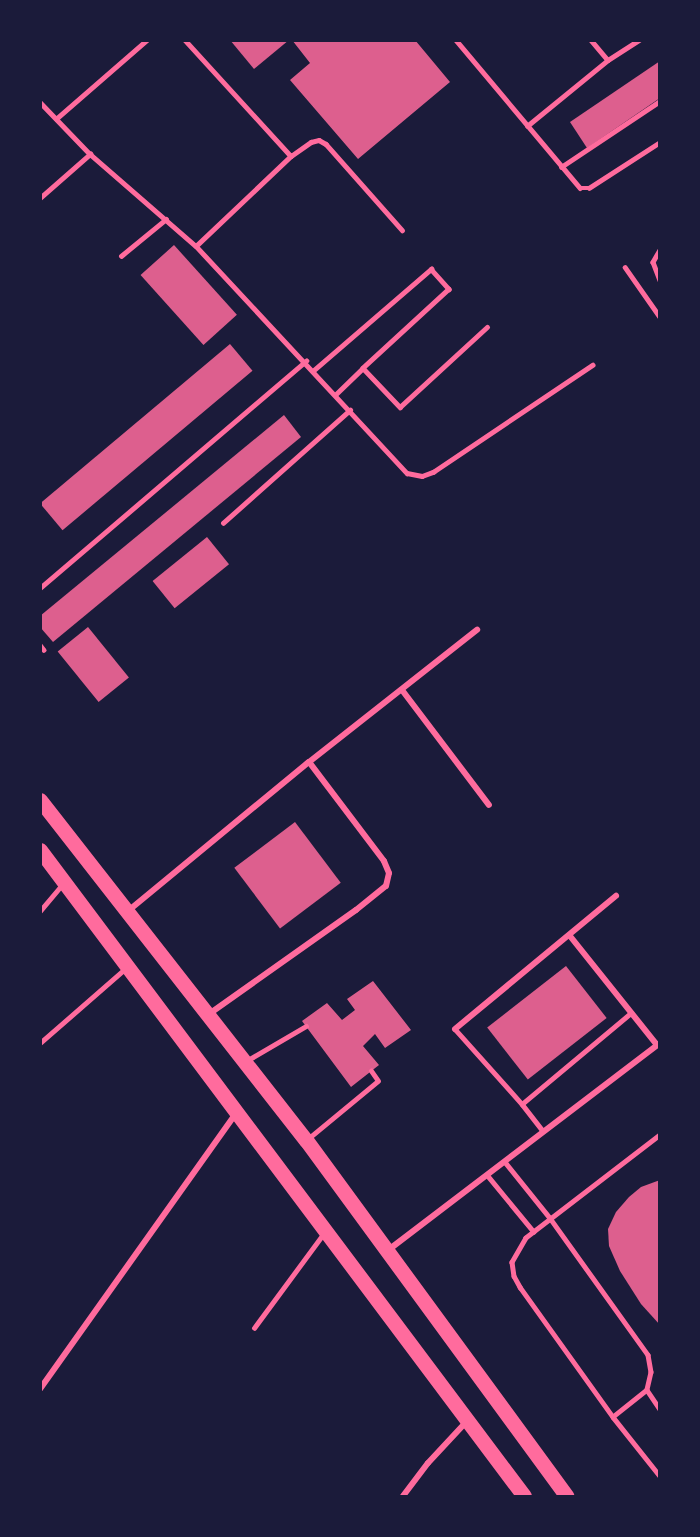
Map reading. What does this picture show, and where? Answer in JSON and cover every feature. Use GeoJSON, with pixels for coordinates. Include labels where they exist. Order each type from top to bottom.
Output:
{"type":"FeatureCollection","features":[{"type":"Feature","properties":{"kind":"main road"},"geometry":{"type":"LineString","coordinates":[[40,800],[306,1140],[567,1497]]}},
{"type":"Feature","properties":{"kind":"main road"},"geometry":{"type":"LineString","coordinates":[[40,850],[524,1497]]}},
{"type":"Feature","properties":{"kind":"street"},"geometry":{"type":"LineString","coordinates":[[128,912],[309,762],[477,630]]}},
{"type":"Feature","properties":{"kind":"street"},"geometry":{"type":"LineString","coordinates":[[402,690],[489,806]]}},
{"type":"Feature","properties":{"kind":"street"},"geometry":{"type":"LineString","coordinates":[[208,1014],[366,903],[386,886],[389,873],[384,861],[309,762]]}},
{"type":"Feature","properties":{"kind":"street"},"geometry":{"type":"LineString","coordinates":[[455,1029],[616,896]]}},
{"type":"Feature","properties":{"kind":"street"},"geometry":{"type":"LineString","coordinates":[[387,1251],[658,1044],[570,936]]}},
{"type":"Feature","properties":{"kind":"street"},"geometry":{"type":"LineString","coordinates":[[40,1389],[237,1112]]}},
{"type":"Feature","properties":{"kind":"street"},"geometry":{"type":"LineString","coordinates":[[403,1497],[428,1463],[467,1421]]}},
{"type":"Feature","properties":{"kind":"lane"},"geometry":{"type":"LineString","coordinates":[[56,120],[147,40]]}},
{"type":"Feature","properties":{"kind":"lane"},"geometry":{"type":"LineString","coordinates":[[185,40],[291,156]]}},
{"type":"Feature","properties":{"kind":"lane"},"geometry":{"type":"LineString","coordinates":[[456,40],[561,167],[584,189],[660,142]]}},
{"type":"Feature","properties":{"kind":"lane"},"geometry":{"type":"LineString","coordinates":[[591,40],[608,60]]}},
{"type":"Feature","properties":{"kind":"lane"},"geometry":{"type":"LineString","coordinates":[[527,126],[608,60],[639,40]]}},
{"type":"Feature","properties":{"kind":"lane"},"geometry":{"type":"LineString","coordinates":[[561,167],[660,101]]}},
{"type":"Feature","properties":{"kind":"lane"},"geometry":{"type":"LineString","coordinates":[[40,102],[90,154],[196,246],[306,361],[407,473],[422,476],[496,432],[592,365]]}},
{"type":"Feature","properties":{"kind":"lane"},"geometry":{"type":"LineString","coordinates":[[196,246],[291,156],[311,142],[319,140],[326,144],[402,230]]}},
{"type":"Feature","properties":{"kind":"lane"},"geometry":{"type":"LineString","coordinates":[[40,198],[90,154]]}},
{"type":"Feature","properties":{"kind":"lane"},"geometry":{"type":"LineString","coordinates":[[121,256],[166,219]]}},
{"type":"Feature","properties":{"kind":"lane"},"geometry":{"type":"LineString","coordinates":[[660,250],[653,262],[660,280]]}},
{"type":"Feature","properties":{"kind":"lane"},"geometry":{"type":"LineString","coordinates":[[624,267],[660,317]]}},
{"type":"Feature","properties":{"kind":"lane"},"geometry":{"type":"LineString","coordinates":[[314,370],[431,269],[449,289],[336,394]]}},
{"type":"Feature","properties":{"kind":"lane"},"geometry":{"type":"LineString","coordinates":[[363,368],[400,407],[487,327]]}},
{"type":"Feature","properties":{"kind":"lane"},"geometry":{"type":"LineString","coordinates":[[40,588],[306,361]]}},
{"type":"Feature","properties":{"kind":"lane"},"geometry":{"type":"LineString","coordinates":[[223,523],[350,410]]}},
{"type":"Feature","properties":{"kind":"lane"},"geometry":{"type":"LineString","coordinates":[[40,910],[64,882]]}},
{"type":"Feature","properties":{"kind":"lane"},"geometry":{"type":"LineString","coordinates":[[40,1043],[128,966]]}},
{"type":"Feature","properties":{"kind":"lane"},"geometry":{"type":"LineString","coordinates":[[522,1104],[631,1013]]}},
{"type":"Feature","properties":{"kind":"lane"},"geometry":{"type":"LineString","coordinates":[[246,1061],[306,1026]]}},
{"type":"Feature","properties":{"kind":"lane"},"geometry":{"type":"LineString","coordinates":[[455,1029],[543,1131]]}},
{"type":"Feature","properties":{"kind":"lane"},"geometry":{"type":"LineString","coordinates":[[306,1140],[378,1081],[371,1071]]}},
{"type":"Feature","properties":{"kind":"lane"},"geometry":{"type":"LineString","coordinates":[[660,1135],[550,1218],[518,1247],[512,1262],[514,1276],[612,1417],[660,1476]]}},
{"type":"Feature","properties":{"kind":"lane"},"geometry":{"type":"LineString","coordinates":[[505,1162],[550,1218],[648,1354],[651,1372],[646,1390],[612,1417]]}},
{"type":"Feature","properties":{"kind":"lane"},"geometry":{"type":"LineString","coordinates":[[488,1176],[534,1232]]}},
{"type":"Feature","properties":{"kind":"lane"},"geometry":{"type":"LineString","coordinates":[[254,1328],[325,1231]]}},
{"type":"Feature","properties":{"kind":"lane"},"geometry":{"type":"LineString","coordinates":[[646,1390],[660,1409]]}},
{"type":"Feature","properties":{"kind":"building"},"geometry":{"type":"Polygon","coordinates":[[[230,40],[289,40],[254,69],[230,40]]]}},
{"type":"Feature","properties":{"kind":"building"},"geometry":{"type":"Polygon","coordinates":[[[292,40],[415,40],[450,82],[358,159],[290,80],[310,63],[292,40]]]}},
{"type":"Feature","properties":{"kind":"building"},"geometry":{"type":"Polygon","coordinates":[[[660,61],[660,98],[587,148],[570,122],[660,61]]]}},
{"type":"Feature","properties":{"kind":"building"},"geometry":{"type":"Polygon","coordinates":[[[174,245],[237,315],[203,345],[141,275],[174,245]]]}},
{"type":"Feature","properties":{"kind":"building"},"geometry":{"type":"Polygon","coordinates":[[[230,344],[252,371],[63,530],[40,503],[230,344]]]}},
{"type":"Feature","properties":{"kind":"building"},"geometry":{"type":"Polygon","coordinates":[[[284,415],[301,437],[53,642],[40,627],[40,616],[284,415]]]}},
{"type":"Feature","properties":{"kind":"building"},"geometry":{"type":"Polygon","coordinates":[[[207,537],[229,564],[175,608],[153,581],[207,537]]]}},
{"type":"Feature","properties":{"kind":"building"},"geometry":{"type":"Polygon","coordinates":[[[88,627],[129,678],[99,702],[58,652],[88,627]]]}},
{"type":"Feature","properties":{"kind":"building"},"geometry":{"type":"Polygon","coordinates":[[[295,822],[341,883],[280,928],[234,868],[295,822]]]}},
{"type":"Feature","properties":{"kind":"building"},"geometry":{"type":"Polygon","coordinates":[[[566,966],[607,1018],[528,1080],[487,1028],[566,966]]]}},
{"type":"Feature","properties":{"kind":"building"},"geometry":{"type":"Polygon","coordinates":[[[373,981],[411,1030],[385,1048],[375,1034],[363,1046],[379,1065],[351,1087],[302,1021],[327,1003],[342,1020],[355,1010],[347,999],[373,981]]]}},
{"type":"Feature","properties":{"kind":"building"},"geometry":{"type":"Polygon","coordinates":[[[660,1180],[660,1325],[641,1304],[620,1271],[609,1246],[608,1229],[616,1212],[629,1197],[641,1187],[660,1180]]]}}]}
